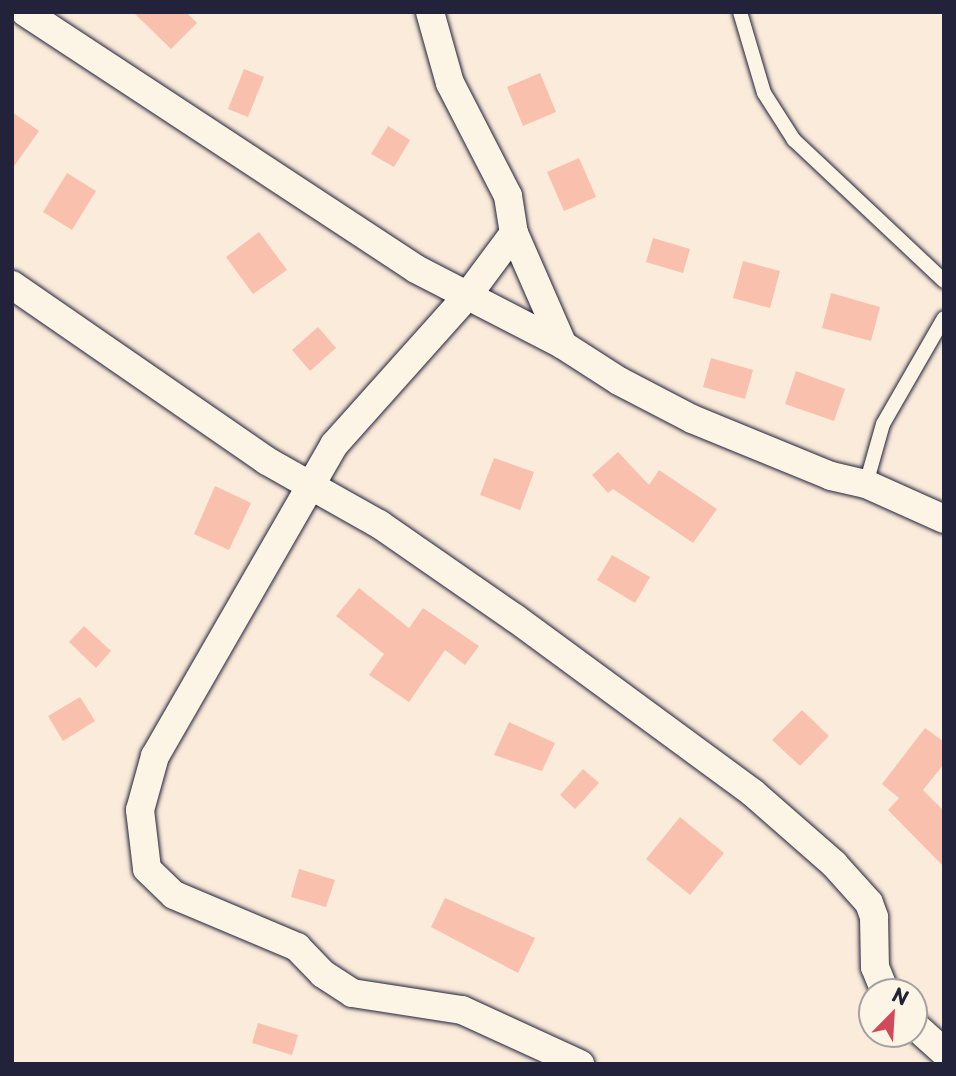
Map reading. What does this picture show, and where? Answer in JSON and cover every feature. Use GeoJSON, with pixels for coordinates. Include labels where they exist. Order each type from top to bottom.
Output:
{"type":"FeatureCollection","features":[{"type":"Feature","properties":{"kind":"street"},"geometry":{"type":"LineString","coordinates":[[25,12],[416,269],[563,345],[619,381],[692,419],[831,476],[866,484],[944,519]]}},
{"type":"Feature","properties":{"kind":"street"},"geometry":{"type":"LineString","coordinates":[[430,12],[450,83],[508,196],[514,233],[563,345]]}},
{"type":"Feature","properties":{"kind":"street"},"geometry":{"type":"LineString","coordinates":[[514,233],[468,295],[391,383],[360,411],[334,445],[313,488],[231,620],[155,756],[140,810],[147,869],[174,895],[199,909],[297,947],[323,974],[352,993],[422,1000],[463,1010],[580,1064]]}},
{"type":"Feature","properties":{"kind":"street"},"geometry":{"type":"LineString","coordinates":[[12,285],[313,488],[379,524],[515,618],[753,793],[834,864],[869,903],[874,917],[875,967],[879,978]]}},
{"type":"Feature","properties":{"kind":"street"},"geometry":{"type":"LineString","coordinates":[[928,1038],[944,1052]]}},
{"type":"Feature","properties":{"kind":"lane"},"geometry":{"type":"LineString","coordinates":[[740,12],[764,93],[794,140],[944,281]]}},
{"type":"Feature","properties":{"kind":"lane"},"geometry":{"type":"LineString","coordinates":[[866,484],[883,424],[944,318]]}},
{"type":"Feature","properties":{"kind":"building"},"geometry":{"type":"Polygon","coordinates":[[[133,12],[186,12],[197,23],[171,49],[133,12]]]}},
{"type":"Feature","properties":{"kind":"building"},"geometry":{"type":"Polygon","coordinates":[[[244,69],[264,77],[248,117],[228,109],[244,69]]]}},
{"type":"Feature","properties":{"kind":"building"},"geometry":{"type":"Polygon","coordinates":[[[540,73],[556,112],[523,126],[507,87],[540,73]]]}},
{"type":"Feature","properties":{"kind":"building"},"geometry":{"type":"Polygon","coordinates":[[[12,112],[39,131],[12,169],[12,112]]]}},
{"type":"Feature","properties":{"kind":"building"},"geometry":{"type":"Polygon","coordinates":[[[388,126],[410,140],[394,167],[371,154],[388,126]]]}},
{"type":"Feature","properties":{"kind":"building"},"geometry":{"type":"Polygon","coordinates":[[[579,158],[596,197],[564,211],[547,172],[579,158]]]}},
{"type":"Feature","properties":{"kind":"building"},"geometry":{"type":"Polygon","coordinates":[[[67,173],[96,191],[72,230],[43,212],[67,173]]]}},
{"type":"Feature","properties":{"kind":"building"},"geometry":{"type":"Polygon","coordinates":[[[259,232],[287,270],[253,294],[226,257],[259,232]]]}},
{"type":"Feature","properties":{"kind":"building"},"geometry":{"type":"Polygon","coordinates":[[[653,238],[690,249],[683,273],[646,262],[653,238]]]}},
{"type":"Feature","properties":{"kind":"building"},"geometry":{"type":"Polygon","coordinates":[[[743,261],[780,271],[770,308],[733,298],[743,261]]]}},
{"type":"Feature","properties":{"kind":"building"},"geometry":{"type":"Polygon","coordinates":[[[831,293],[880,307],[871,341],[822,328],[831,293]]]}},
{"type":"Feature","properties":{"kind":"building"},"geometry":{"type":"Polygon","coordinates":[[[318,327],[336,348],[310,371],[292,350],[318,327]]]}},
{"type":"Feature","properties":{"kind":"building"},"geometry":{"type":"Polygon","coordinates":[[[711,358],[753,370],[745,399],[703,387],[711,358]]]}},
{"type":"Feature","properties":{"kind":"building"},"geometry":{"type":"Polygon","coordinates":[[[796,371],[845,389],[834,421],[785,404],[796,371]]]}},
{"type":"Feature","properties":{"kind":"building"},"geometry":{"type":"Polygon","coordinates":[[[618,452],[649,485],[659,470],[717,509],[693,543],[613,489],[608,493],[592,475],[618,452]]]}},
{"type":"Feature","properties":{"kind":"building"},"geometry":{"type":"Polygon","coordinates":[[[494,458],[534,472],[520,510],[480,495],[494,458]]]}},
{"type":"Feature","properties":{"kind":"building"},"geometry":{"type":"Polygon","coordinates":[[[215,486],[251,503],[229,550],[194,534],[215,486]]]}},
{"type":"Feature","properties":{"kind":"building"},"geometry":{"type":"Polygon","coordinates":[[[612,555],[650,577],[635,603],[597,580],[612,555]]]}},
{"type":"Feature","properties":{"kind":"building"},"geometry":{"type":"Polygon","coordinates":[[[359,588],[409,628],[423,608],[479,646],[465,665],[445,650],[409,702],[369,675],[384,654],[336,616],[359,588]]]}},
{"type":"Feature","properties":{"kind":"building"},"geometry":{"type":"Polygon","coordinates":[[[84,626],[111,651],[96,668],[69,642],[84,626]]]}},
{"type":"Feature","properties":{"kind":"building"},"geometry":{"type":"Polygon","coordinates":[[[80,697],[95,721],[63,741],[48,716],[80,697]]]}},
{"type":"Feature","properties":{"kind":"building"},"geometry":{"type":"Polygon","coordinates":[[[802,710],[829,736],[800,766],[772,740],[802,710]]]}},
{"type":"Feature","properties":{"kind":"building"},"geometry":{"type":"Polygon","coordinates":[[[509,722],[555,743],[542,771],[494,755],[509,722]]]}},
{"type":"Feature","properties":{"kind":"building"},"geometry":{"type":"Polygon","coordinates":[[[925,728],[944,742],[944,764],[923,790],[944,811],[944,867],[888,810],[899,798],[882,784],[925,728]]]}},
{"type":"Feature","properties":{"kind":"building"},"geometry":{"type":"Polygon","coordinates":[[[583,769],[599,783],[575,809],[560,795],[583,769]]]}},
{"type":"Feature","properties":{"kind":"building"},"geometry":{"type":"Polygon","coordinates":[[[680,817],[724,853],[690,895],[646,859],[680,817]]]}},
{"type":"Feature","properties":{"kind":"building"},"geometry":{"type":"Polygon","coordinates":[[[299,869],[335,880],[326,907],[291,897],[299,869]]]}},
{"type":"Feature","properties":{"kind":"building"},"geometry":{"type":"Polygon","coordinates":[[[445,898],[535,938],[518,973],[431,927],[445,898]]]}},
{"type":"Feature","properties":{"kind":"building"},"geometry":{"type":"Polygon","coordinates":[[[258,1023],[298,1035],[292,1055],[252,1043],[258,1023]]]}}]}
